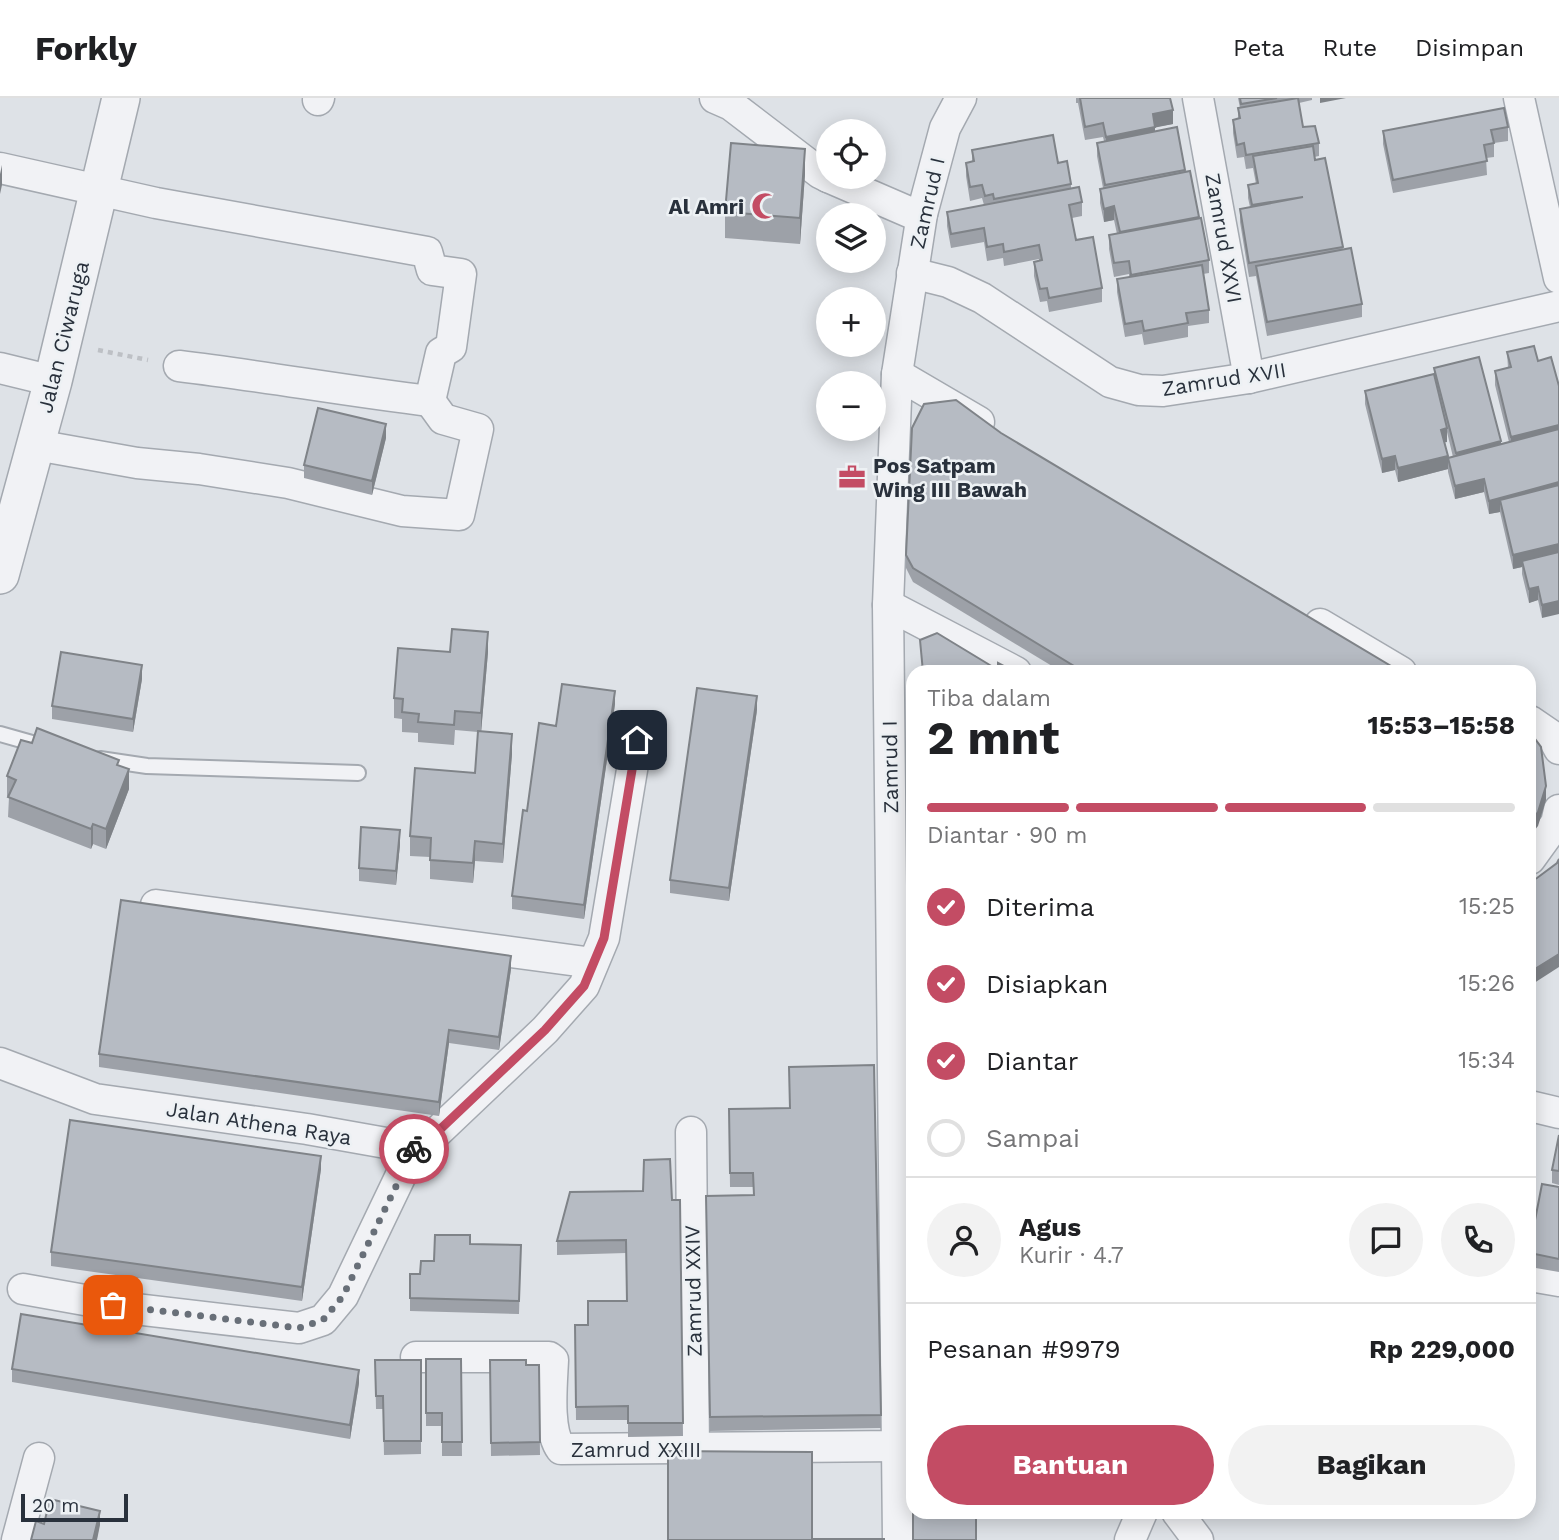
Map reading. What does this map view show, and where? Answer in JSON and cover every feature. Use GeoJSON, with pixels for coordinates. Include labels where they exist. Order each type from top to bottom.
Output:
{"type":"FeatureCollection","features":[{"type":"Feature","properties":{"kind":"street","name":"Jalan Ciwaruga"},"geometry":{"type":"LineString","coordinates":[[0,575],[53,381],[121,98]]}},
{"type":"Feature","properties":{"kind":"street"},"geometry":{"type":"LineString","coordinates":[[715,98],[731,105],[816,170]]}},
{"type":"Feature","properties":{"kind":"street","name":"Zamrud I"},"geometry":{"type":"LineString","coordinates":[[898,1540],[906,1443],[888,605],[897,374],[922,214],[945,128],[961,98]]}},
{"type":"Feature","properties":{"kind":"street","name":"Zamrud XXVI"},"geometry":{"type":"LineString","coordinates":[[1198,98],[1249,378]]}},
{"type":"Feature","properties":{"kind":"street"},"geometry":{"type":"LineString","coordinates":[[1519,98],[1559,278]]}},
{"type":"Feature","properties":{"kind":"street"},"geometry":{"type":"LineString","coordinates":[[0,168],[100,192],[427,252],[432,270],[461,274],[451,348],[441,353],[430,401]]}},
{"type":"Feature","properties":{"kind":"street"},"geometry":{"type":"LineString","coordinates":[[856,189],[909,212],[922,214]]}},
{"type":"Feature","properties":{"kind":"street","name":"Zamrud XVII"},"geometry":{"type":"LineString","coordinates":[[912,273],[948,282],[982,298],[1110,382],[1139,390],[1163,391],[1249,378],[1559,306]]}},
{"type":"Feature","properties":{"kind":"street"},"geometry":{"type":"LineString","coordinates":[[36,445],[137,463],[200,469],[288,483],[402,511],[459,516],[478,429],[443,419],[430,401],[267,376],[179,366]]}},
{"type":"Feature","properties":{"kind":"street"},"geometry":{"type":"LineString","coordinates":[[0,368],[53,381]]}},
{"type":"Feature","properties":{"kind":"street"},"geometry":{"type":"LineString","coordinates":[[897,374],[1005,438]]}},
{"type":"Feature","properties":{"kind":"street"},"geometry":{"type":"LineString","coordinates":[[888,605],[1003,665]]}},
{"type":"Feature","properties":{"kind":"street"},"geometry":{"type":"LineString","coordinates":[[1292,608],[1389,665]]}},
{"type":"Feature","properties":{"kind":"street"},"geometry":{"type":"LineString","coordinates":[[23,1289],[135,1309],[299,1328],[323,1320],[343,1296],[414,1148],[432,1137],[553,1023],[584,986],[604,938],[637,740]]}},
{"type":"Feature","properties":{"kind":"street"},"geometry":{"type":"LineString","coordinates":[[1536,851],[1556,823],[1559,810]]}},
{"type":"Feature","properties":{"kind":"street"},"geometry":{"type":"LineString","coordinates":[[131,902],[593,963]]}},
{"type":"Feature","properties":{"kind":"street","name":"Jalan Athena Raya"},"geometry":{"type":"LineString","coordinates":[[0,1063],[95,1099],[307,1129],[414,1148]]}},
{"type":"Feature","properties":{"kind":"street"},"geometry":{"type":"LineString","coordinates":[[1536,1107],[1559,1113]]}},
{"type":"Feature","properties":{"kind":"street","name":"Zamrud XXIV"},"geometry":{"type":"LineString","coordinates":[[691,1132],[694,1449]]}},
{"type":"Feature","properties":{"kind":"street"},"geometry":{"type":"LineString","coordinates":[[1536,1277],[1559,1281]]}},
{"type":"Feature","properties":{"kind":"street","name":"Zamrud XXIII"},"geometry":{"type":"LineString","coordinates":[[416,1357],[549,1357],[552,1360],[552,1416],[557,1443],[561,1449],[694,1449],[906,1443]]}},
{"type":"Feature","properties":{"kind":"street"},"geometry":{"type":"LineString","coordinates":[[17,1540],[39,1458]]}},
{"type":"Feature","properties":{"kind":"street"},"geometry":{"type":"LineString","coordinates":[[1130,1540],[1139,1519]]}},
{"type":"Feature","properties":{"kind":"street"},"geometry":{"type":"LineString","coordinates":[[1182,1519],[1198,1540]]}},
{"type":"Feature","properties":{"kind":"lane"},"geometry":{"type":"LineString","coordinates":[[0,734],[56,750]]}},
{"type":"Feature","properties":{"kind":"lane"},"geometry":{"type":"LineString","coordinates":[[88,757],[147,766],[358,773]]}},
{"type":"Feature","properties":{"kind":"path"},"geometry":{"type":"LineString","coordinates":[[107,352],[179,366]]}},
{"type":"Feature","properties":{"kind":"building"},"geometry":{"type":"Polygon","coordinates":[[[1080,98],[1170,98],[1173,110],[1153,114],[1155,127],[1106,137],[1103,123],[1085,127],[1080,98]]]}},
{"type":"Feature","properties":{"kind":"building"},"geometry":{"type":"Polygon","coordinates":[[[1240,98],[1277,98],[1241,104],[1240,98]]]}},
{"type":"Feature","properties":{"kind":"building"},"geometry":{"type":"Polygon","coordinates":[[[1298,98],[1303,127],[1315,126],[1319,143],[1246,155],[1244,143],[1237,145],[1233,120],[1240,118],[1238,108],[1298,98]]]}},
{"type":"Feature","properties":{"kind":"building"},"geometry":{"type":"Polygon","coordinates":[[[1504,108],[1508,127],[1491,130],[1494,143],[1484,145],[1487,161],[1393,180],[1383,131],[1504,108]]]}},
{"type":"Feature","properties":{"kind":"building"},"geometry":{"type":"Polygon","coordinates":[[[1177,127],[1185,170],[1105,185],[1097,143],[1177,127]]]}},
{"type":"Feature","properties":{"kind":"building"},"geometry":{"type":"Polygon","coordinates":[[[1053,135],[1058,163],[1067,161],[1071,184],[994,199],[993,194],[985,196],[982,185],[970,187],[966,163],[974,161],[972,150],[1053,135]]]}},
{"type":"Feature","properties":{"kind":"building","name":"Al Amri"},"geometry":{"type":"Polygon","coordinates":[[[731,143],[805,149],[800,218],[725,212],[731,143]]]}},
{"type":"Feature","properties":{"kind":"building"},"geometry":{"type":"Polygon","coordinates":[[[1313,146],[1315,160],[1325,158],[1343,247],[1249,263],[1240,209],[1303,197],[1252,205],[1248,185],[1258,183],[1253,156],[1313,146]]]}},
{"type":"Feature","properties":{"kind":"building"},"geometry":{"type":"Polygon","coordinates":[[[1190,171],[1199,217],[1120,232],[1114,206],[1104,209],[1100,189],[1190,171]]]}},
{"type":"Feature","properties":{"kind":"building"},"geometry":{"type":"Polygon","coordinates":[[[1079,187],[1082,202],[1069,205],[1076,240],[1093,237],[1102,288],[1049,298],[1047,288],[1040,289],[1034,262],[1042,260],[1039,245],[1004,252],[1003,244],[987,247],[984,228],[951,234],[947,212],[1079,187]]]}},
{"type":"Feature","properties":{"kind":"building"},"geometry":{"type":"Polygon","coordinates":[[[1201,218],[1209,260],[1131,275],[1129,261],[1114,263],[1109,235],[1201,218]]]}},
{"type":"Feature","properties":{"kind":"building"},"geometry":{"type":"Polygon","coordinates":[[[1351,248],[1362,304],[1267,322],[1256,266],[1351,248]]]}},
{"type":"Feature","properties":{"kind":"building"},"geometry":{"type":"Polygon","coordinates":[[[1202,265],[1209,310],[1186,313],[1188,323],[1144,331],[1142,321],[1125,324],[1117,279],[1202,265]]]}},
{"type":"Feature","properties":{"kind":"building"},"geometry":{"type":"Polygon","coordinates":[[[1534,346],[1538,361],[1551,357],[1559,386],[1559,425],[1511,437],[1495,371],[1511,367],[1507,352],[1534,346]]]}},
{"type":"Feature","properties":{"kind":"building"},"geometry":{"type":"Polygon","coordinates":[[[1479,357],[1501,441],[1456,453],[1434,368],[1479,357]]]}},
{"type":"Feature","properties":{"kind":"building"},"geometry":{"type":"Polygon","coordinates":[[[1434,374],[1447,428],[1441,430],[1448,456],[1398,468],[1395,456],[1382,459],[1365,391],[1434,374]]]}},
{"type":"Feature","properties":{"kind":"building"},"geometry":{"type":"Polygon","coordinates":[[[956,400],[1001,433],[1389,665],[1072,665],[913,568],[906,555],[912,428],[924,404],[956,400]]]}},
{"type":"Feature","properties":{"kind":"building"},"geometry":{"type":"Polygon","coordinates":[[[318,408],[386,424],[372,481],[304,465],[318,408]]]}},
{"type":"Feature","properties":{"kind":"building"},"geometry":{"type":"Polygon","coordinates":[[[1559,429],[1559,482],[1489,501],[1484,479],[1455,486],[1448,458],[1559,429]]]}},
{"type":"Feature","properties":{"kind":"building"},"geometry":{"type":"Polygon","coordinates":[[[1559,485],[1559,544],[1513,555],[1500,500],[1559,485]]]}},
{"type":"Feature","properties":{"kind":"building"},"geometry":{"type":"Polygon","coordinates":[[[1559,552],[1559,601],[1542,605],[1538,587],[1529,589],[1522,561],[1559,552]]]}},
{"type":"Feature","properties":{"kind":"building"},"geometry":{"type":"Polygon","coordinates":[[[452,629],[488,632],[481,713],[455,711],[454,725],[418,722],[419,714],[402,712],[403,699],[394,698],[398,648],[450,652],[452,629]]]}},
{"type":"Feature","properties":{"kind":"building"},"geometry":{"type":"Polygon","coordinates":[[[937,633],[990,665],[922,665],[920,640],[937,633]]]}},
{"type":"Feature","properties":{"kind":"building"},"geometry":{"type":"Polygon","coordinates":[[[61,652],[142,665],[133,719],[52,706],[61,652]]]}},
{"type":"Feature","properties":{"kind":"building"},"geometry":{"type":"Polygon","coordinates":[[[562,684],[615,691],[584,905],[512,896],[523,810],[527,811],[539,723],[556,726],[562,684]]]}},
{"type":"Feature","properties":{"kind":"building"},"geometry":{"type":"Polygon","coordinates":[[[697,688],[757,696],[729,888],[670,880],[697,688]]]}},
{"type":"Feature","properties":{"kind":"building"},"geometry":{"type":"Polygon","coordinates":[[[37,728],[119,760],[117,765],[129,769],[106,829],[93,824],[91,829],[8,797],[16,780],[7,776],[21,740],[32,743],[37,728]]]}},
{"type":"Feature","properties":{"kind":"building"},"geometry":{"type":"Polygon","coordinates":[[[478,731],[512,734],[503,844],[475,841],[473,863],[430,860],[431,838],[410,836],[415,768],[475,773],[478,731]]]}},
{"type":"Feature","properties":{"kind":"building"},"geometry":{"type":"Polygon","coordinates":[[[1536,740],[1541,747],[1546,786],[1536,815],[1536,740]]]}},
{"type":"Feature","properties":{"kind":"building"},"geometry":{"type":"Polygon","coordinates":[[[361,827],[400,830],[396,871],[359,868],[361,827]]]}},
{"type":"Feature","properties":{"kind":"building"},"geometry":{"type":"Polygon","coordinates":[[[1559,859],[1559,954],[1536,968],[1536,879],[1559,859]]]}},
{"type":"Feature","properties":{"kind":"building"},"geometry":{"type":"Polygon","coordinates":[[[121,900],[511,956],[499,1037],[449,1030],[439,1102],[99,1054],[121,900]]]}},
{"type":"Feature","properties":{"kind":"building"},"geometry":{"type":"Polygon","coordinates":[[[874,1065],[881,1415],[710,1417],[706,1196],[754,1195],[753,1173],[730,1173],[729,1109],[790,1108],[789,1067],[874,1065]]]}},
{"type":"Feature","properties":{"kind":"building"},"geometry":{"type":"Polygon","coordinates":[[[70,1120],[321,1156],[302,1287],[51,1252],[70,1120]]]}},
{"type":"Feature","properties":{"kind":"building"},"geometry":{"type":"Polygon","coordinates":[[[1559,1135],[1559,1171],[1552,1170],[1559,1135]]]}},
{"type":"Feature","properties":{"kind":"building"},"geometry":{"type":"Polygon","coordinates":[[[670,1159],[672,1200],[680,1200],[683,1423],[628,1423],[628,1406],[576,1407],[575,1325],[588,1325],[588,1301],[627,1301],[626,1240],[557,1241],[570,1192],[643,1191],[644,1160],[670,1159]]]}},
{"type":"Feature","properties":{"kind":"building"},"geometry":{"type":"Polygon","coordinates":[[[1542,1184],[1559,1187],[1559,1259],[1536,1254],[1536,1215],[1542,1184]]]}},
{"type":"Feature","properties":{"kind":"building"},"geometry":{"type":"Polygon","coordinates":[[[435,1235],[470,1235],[470,1244],[521,1245],[519,1301],[410,1298],[410,1274],[420,1274],[421,1261],[434,1261],[435,1235]]]}},
{"type":"Feature","properties":{"kind":"building"},"geometry":{"type":"Polygon","coordinates":[[[21,1314],[359,1370],[350,1425],[12,1369],[21,1314]]]}},
{"type":"Feature","properties":{"kind":"building"},"geometry":{"type":"Polygon","coordinates":[[[426,1359],[461,1359],[462,1442],[442,1442],[442,1413],[426,1413],[426,1359]]]}},
{"type":"Feature","properties":{"kind":"building"},"geometry":{"type":"Polygon","coordinates":[[[375,1360],[421,1360],[421,1441],[384,1441],[383,1396],[376,1396],[375,1360]]]}},
{"type":"Feature","properties":{"kind":"building"},"geometry":{"type":"Polygon","coordinates":[[[490,1360],[526,1360],[526,1365],[539,1365],[540,1442],[491,1443],[490,1360]]]}},
{"type":"Feature","properties":{"kind":"building"},"geometry":{"type":"Polygon","coordinates":[[[668,1451],[812,1452],[812,1539],[884,1540],[668,1540],[668,1451]]]}},
{"type":"Feature","properties":{"kind":"building"},"geometry":{"type":"Polygon","coordinates":[[[50,1499],[100,1511],[93,1540],[31,1540],[36,1521],[44,1524],[50,1499]]]}},
{"type":"Feature","properties":{"kind":"building"},"geometry":{"type":"Polygon","coordinates":[[[913,1519],[976,1519],[976,1540],[913,1540],[913,1519]]]}},
{"type":"Feature","properties":{"kind":"way so far"},"geometry":{"type":"LineString","coordinates":[[113,1305],[299,1328],[323,1320],[343,1296],[414,1149]]}},
{"type":"Feature","properties":{"kind":"place","name":"Al Amri"},"geometry":{"type":"Point","coordinates":[765,206]}},
{"type":"Feature","properties":{"kind":"place","name":"Pos Satpam Wing III Bawah"},"geometry":{"type":"Point","coordinates":[852,477]}},
{"type":"Feature","properties":{"kind":"route"},"geometry":{"type":"LineString","coordinates":[[414,1149],[432,1137],[545,1030],[584,986],[604,938],[637,740]]}}]}
